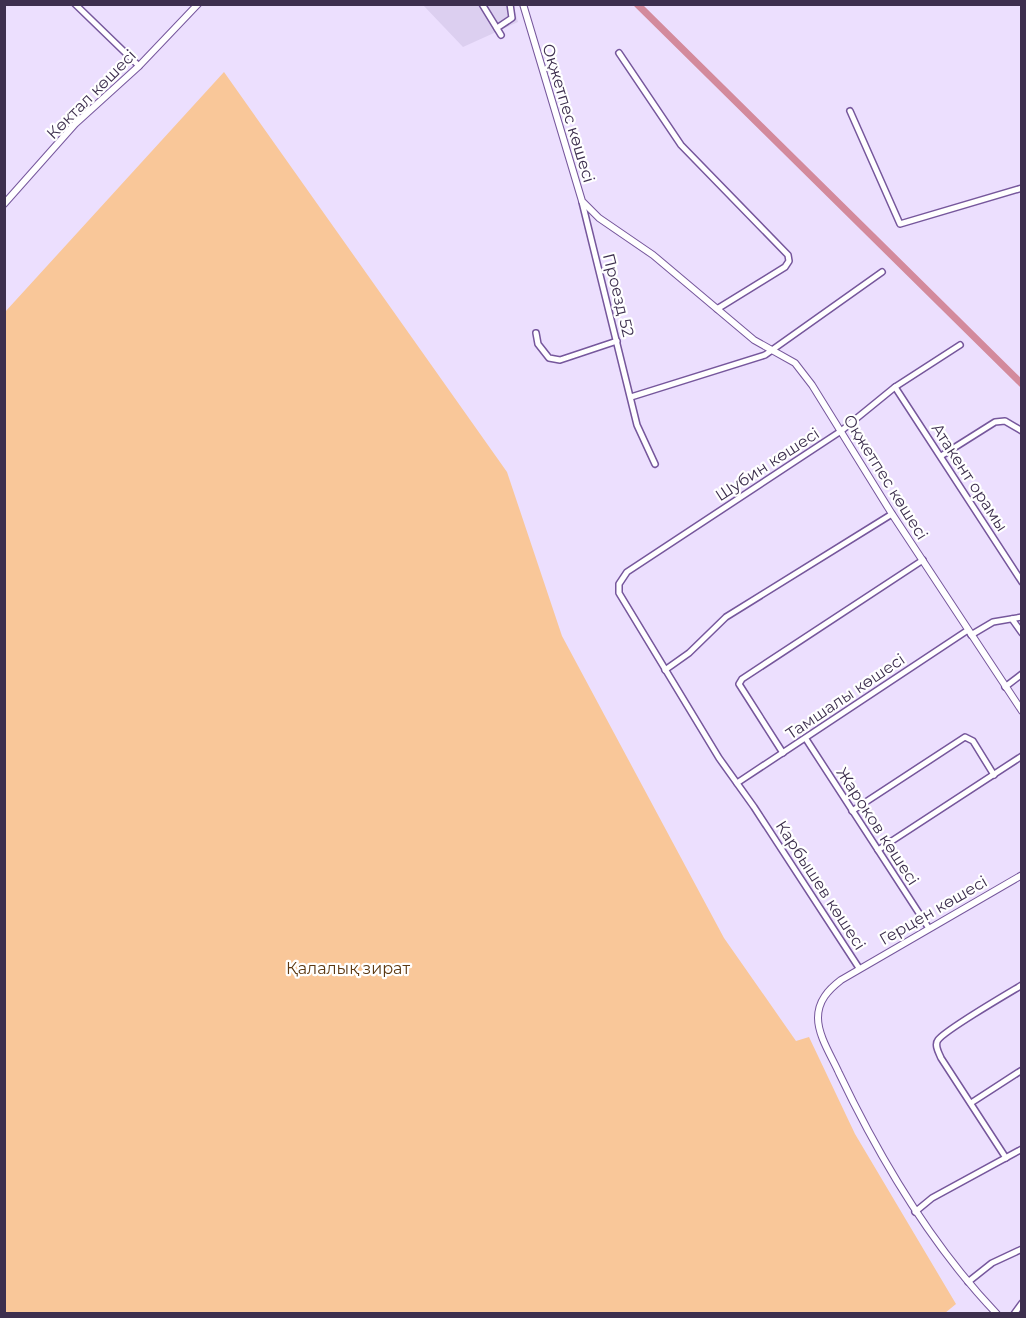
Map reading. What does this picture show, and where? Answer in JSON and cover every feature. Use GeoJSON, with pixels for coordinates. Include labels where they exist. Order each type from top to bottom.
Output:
{"type":"FeatureCollection","features":[{"type":"Feature","properties":{"kind":"street"},"geometry":{"type":"LineString","coordinates":[[75,4],[139,66]]}},
{"type":"Feature","properties":{"kind":"street","name":"Көктал көшесі"},"geometry":{"type":"LineString","coordinates":[[4,204],[75,124],[139,66],[198,4]]}},
{"type":"Feature","properties":{"kind":"street"},"geometry":{"type":"LineString","coordinates":[[482,4],[501,35]]}},
{"type":"Feature","properties":{"kind":"street"},"geometry":{"type":"LineString","coordinates":[[497,28],[512,18],[510,4]]}},
{"type":"Feature","properties":{"kind":"street","name":"Оқжетпес көшесі"},"geometry":{"type":"LineString","coordinates":[[523,4],[582,201],[599,218],[653,255],[754,340],[795,363],[1022,711]]}},
{"type":"Feature","properties":{"kind":"street"},"geometry":{"type":"LineString","coordinates":[[619,53],[681,145],[788,255],[789,261],[785,267],[717,309]]}},
{"type":"Feature","properties":{"kind":"street"},"geometry":{"type":"LineString","coordinates":[[850,111],[900,224],[1022,188]]}},
{"type":"Feature","properties":{"kind":"street","name":"Проезд 52"},"geometry":{"type":"LineString","coordinates":[[582,201],[637,425],[655,464]]}},
{"type":"Feature","properties":{"kind":"street"},"geometry":{"type":"LineString","coordinates":[[631,397],[773,351],[882,272]]}},
{"type":"Feature","properties":{"kind":"street"},"geometry":{"type":"LineString","coordinates":[[536,333],[538,344],[549,358],[560,360],[617,341]]}},
{"type":"Feature","properties":{"kind":"street","name":"Шубин көшесі"},"geometry":{"type":"LineString","coordinates":[[619,584],[627,572],[841,431],[895,387],[960,345]]}},
{"type":"Feature","properties":{"kind":"street","name":"Атакент орамы"},"geometry":{"type":"LineString","coordinates":[[895,387],[1022,582]]}},
{"type":"Feature","properties":{"kind":"street"},"geometry":{"type":"LineString","coordinates":[[941,456],[995,422],[1005,421],[1022,431]]}},
{"type":"Feature","properties":{"kind":"street"},"geometry":{"type":"LineString","coordinates":[[666,670],[690,653],[726,617],[892,514]]}},
{"type":"Feature","properties":{"kind":"street"},"geometry":{"type":"LineString","coordinates":[[783,753],[739,684],[742,679],[923,560]]}},
{"type":"Feature","properties":{"kind":"street","name":"Карбышев көшесі"},"geometry":{"type":"LineString","coordinates":[[619,584],[619,593],[719,758],[859,968],[830,989],[822,999],[818,1022],[855,1105],[915,1212],[968,1282],[997,1314]]}},
{"type":"Feature","properties":{"kind":"street","name":"Тамшалы көшесі"},"geometry":{"type":"LineString","coordinates":[[737,783],[970,633],[993,622],[1022,617]]}},
{"type":"Feature","properties":{"kind":"street"},"geometry":{"type":"LineString","coordinates":[[1012,619],[1022,633]]}},
{"type":"Feature","properties":{"kind":"street"},"geometry":{"type":"LineString","coordinates":[[1005,687],[1022,674]]}},
{"type":"Feature","properties":{"kind":"street"},"geometry":{"type":"LineString","coordinates":[[852,811],[964,737],[973,741],[994,775]]}},
{"type":"Feature","properties":{"kind":"street","name":"Жароков көшесі"},"geometry":{"type":"LineString","coordinates":[[806,739],[928,927]]}},
{"type":"Feature","properties":{"kind":"street"},"geometry":{"type":"LineString","coordinates":[[879,850],[1022,756]]}},
{"type":"Feature","properties":{"kind":"street","name":"Герцен көшесі"},"geometry":{"type":"LineString","coordinates":[[859,968],[1022,875]]}},
{"type":"Feature","properties":{"kind":"street"},"geometry":{"type":"LineString","coordinates":[[1006,1158],[941,1058],[936,1046],[938,1040],[1022,985]]}},
{"type":"Feature","properties":{"kind":"street"},"geometry":{"type":"LineString","coordinates":[[971,1103],[1022,1070]]}},
{"type":"Feature","properties":{"kind":"street"},"geometry":{"type":"LineString","coordinates":[[915,1212],[932,1198],[1022,1149]]}},
{"type":"Feature","properties":{"kind":"street"},"geometry":{"type":"LineString","coordinates":[[968,1282],[992,1263],[1022,1248]]}},
{"type":"Feature","properties":{"kind":"street"},"geometry":{"type":"LineString","coordinates":[[1014,1314],[1022,1303]]}},
{"type":"Feature","properties":{"kind":"shaded area"},"geometry":{"type":"Polygon","coordinates":[[[423,5],[513,5],[518,22],[463,47],[423,5]]]}},
{"type":"Feature","properties":{"kind":"green space","name":"Қалалық зират"},"geometry":{"type":"Polygon","coordinates":[[[224,72],[507,472],[562,636],[724,938],[796,1041],[809,1037],[855,1134],[956,1304],[945,1313],[5,1313],[5,312],[224,72]]]}},
{"type":"Feature","properties":{"kind":"waterway"},"geometry":{"type":"LineString","coordinates":[[637,4],[1022,384]]}}]}
